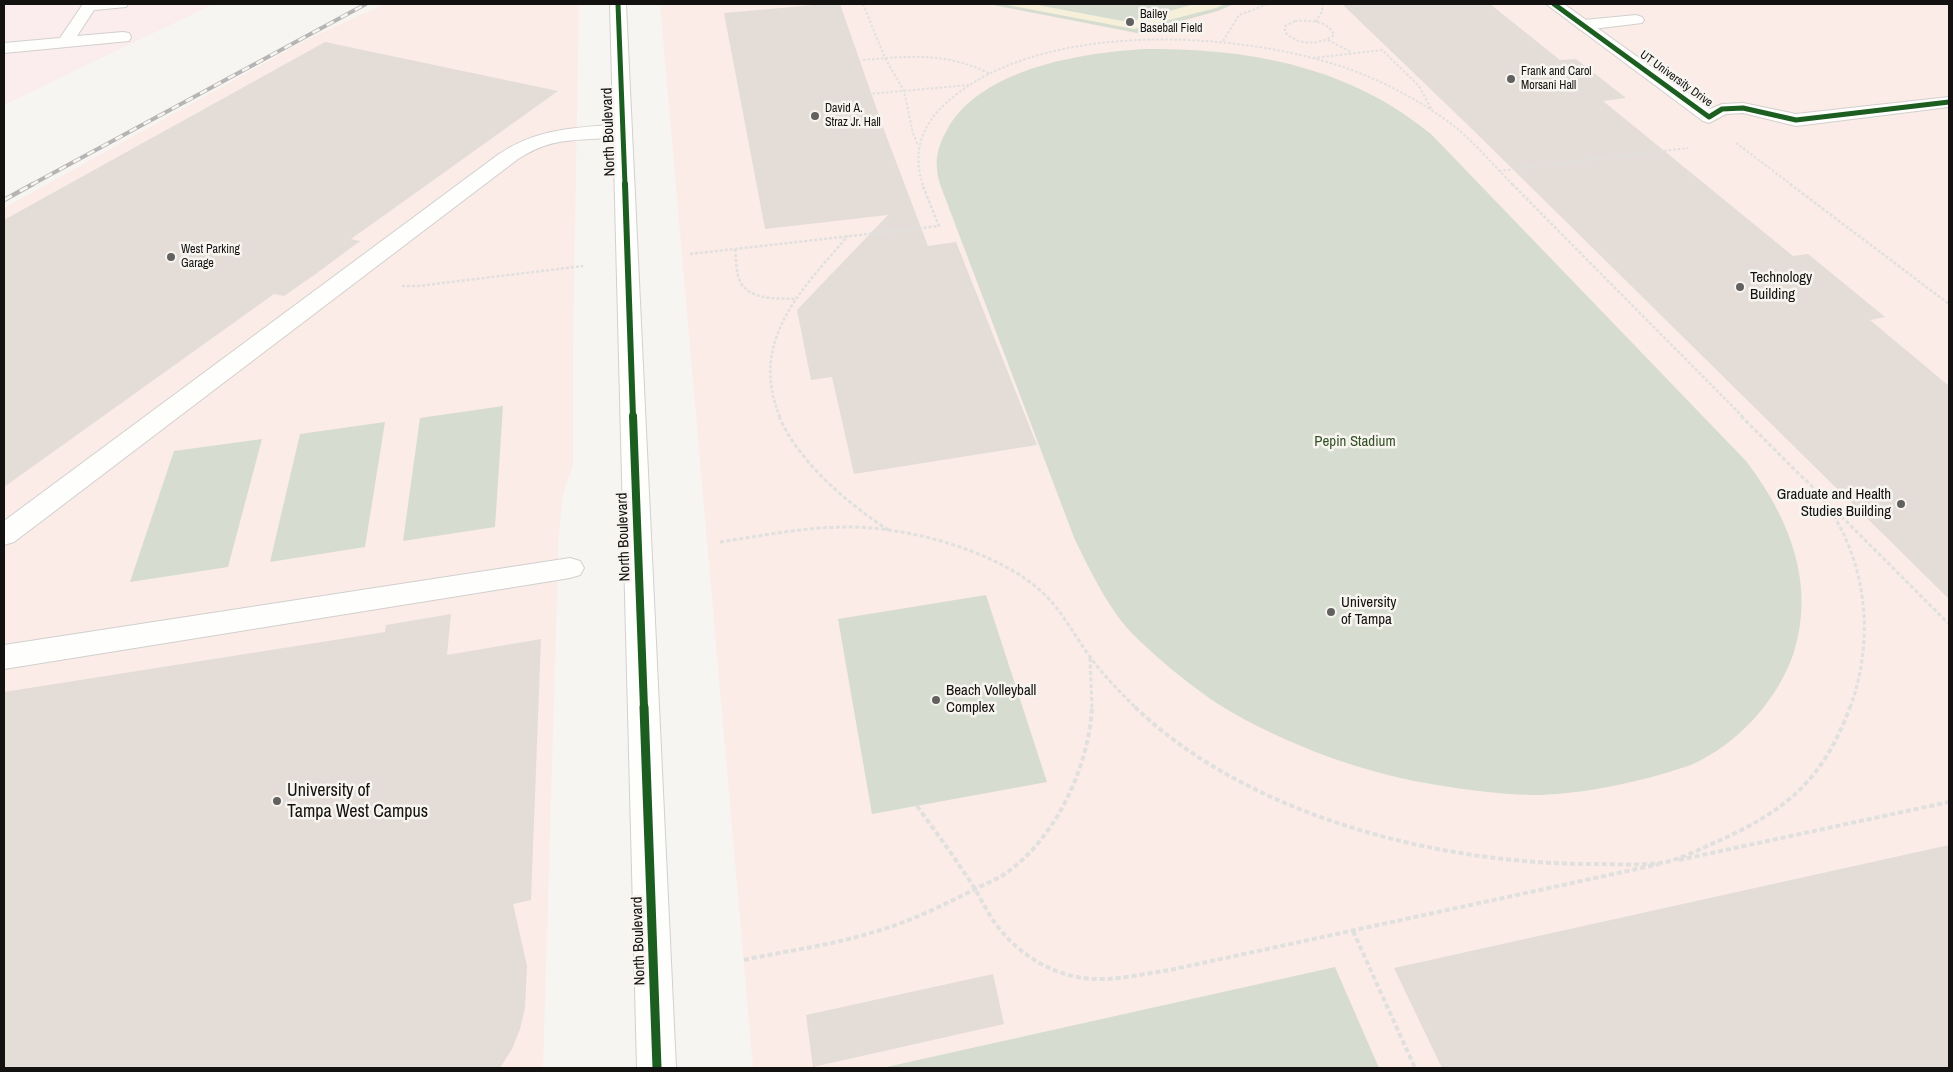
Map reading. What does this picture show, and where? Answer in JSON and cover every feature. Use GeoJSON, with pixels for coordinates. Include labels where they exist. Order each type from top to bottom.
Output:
{"type":"FeatureCollection","features":[{"type":"Feature","properties":{"kind":"street"},"geometry":{"type":"LineString","coordinates":[[65,42],[89,6],[120,4]]}},
{"type":"Feature","properties":{"kind":"street","name":"North Boulevard"},"geometry":{"type":"LineString","coordinates":[[618,4],[658,1068]]}},
{"type":"Feature","properties":{"kind":"street","name":"UT University Drive"},"geometry":{"type":"LineString","coordinates":[[1554,4],[1709,117],[1722,109],[1742,108],[1796,120],[1949,102]]}},
{"type":"Feature","properties":{"kind":"street"},"geometry":{"type":"LineString","coordinates":[[1584,25],[1636,20]]}},
{"type":"Feature","properties":{"kind":"street"},"geometry":{"type":"LineString","coordinates":[[4,48],[123,37]]}},
{"type":"Feature","properties":{"kind":"street"},"geometry":{"type":"LineString","coordinates":[[4,535],[491,169],[526,146],[556,137],[623,130]]}},
{"type":"Feature","properties":{"kind":"street"},"geometry":{"type":"LineString","coordinates":[[4,657],[570,568]]}},
{"type":"Feature","properties":{"kind":"path"},"geometry":{"type":"LineString","coordinates":[[864,4],[885,58],[904,91],[912,133],[918,146]]}},
{"type":"Feature","properties":{"kind":"path"},"geometry":{"type":"LineString","coordinates":[[1223,42],[1239,15],[1268,4]]}},
{"type":"Feature","properties":{"kind":"path"},"geometry":{"type":"LineString","coordinates":[[1316,22],[1322,11],[1323,4]]}},
{"type":"Feature","properties":{"kind":"path"},"geometry":{"type":"LineString","coordinates":[[1295,21],[1316,22],[1334,31],[1334,35],[1327,40],[1312,42],[1295,40],[1285,33],[1284,30],[1285,26],[1295,21]]}},
{"type":"Feature","properties":{"kind":"path"},"geometry":{"type":"LineString","coordinates":[[690,254],[939,226],[919,173],[917,159],[918,146],[923,132],[938,110],[970,85],[1002,68],[1073,47],[1166,39],[1223,42],[1283,52],[1336,65],[1373,79],[1455,127],[1949,624]]}},
{"type":"Feature","properties":{"kind":"path"},"geometry":{"type":"LineString","coordinates":[[1327,40],[1353,53]]}},
{"type":"Feature","properties":{"kind":"path"},"geometry":{"type":"LineString","coordinates":[[1311,59],[1390,49]]}},
{"type":"Feature","properties":{"kind":"path"},"geometry":{"type":"LineString","coordinates":[[1382,50],[1420,86],[1434,113]]}},
{"type":"Feature","properties":{"kind":"path"},"geometry":{"type":"LineString","coordinates":[[863,60],[918,57],[956,60],[968,62],[990,74]]}},
{"type":"Feature","properties":{"kind":"path"},"geometry":{"type":"LineString","coordinates":[[868,94],[970,85]]}},
{"type":"Feature","properties":{"kind":"path"},"geometry":{"type":"LineString","coordinates":[[1735,142],[1949,304]]}},
{"type":"Feature","properties":{"kind":"path"},"geometry":{"type":"LineString","coordinates":[[1498,171],[1693,147]]}},
{"type":"Feature","properties":{"kind":"path"},"geometry":{"type":"LineString","coordinates":[[848,236],[794,299],[777,331],[770,353],[768,376],[779,416],[801,455],[861,511],[893,533]]}},
{"type":"Feature","properties":{"kind":"path"},"geometry":{"type":"LineString","coordinates":[[735,249],[740,283],[747,291],[760,297],[794,299]]}},
{"type":"Feature","properties":{"kind":"path"},"geometry":{"type":"LineString","coordinates":[[346,278],[390,286],[418,286],[582,266]]}},
{"type":"Feature","properties":{"kind":"path"},"geometry":{"type":"LineString","coordinates":[[720,542],[843,527],[866,528],[928,539],[967,550],[1001,563],[1023,576],[1043,592],[1061,612],[1090,657],[1121,694],[1194,756],[1240,783],[1272,799],[1324,818],[1384,836],[1516,860],[1581,866],[1670,862],[1754,826],[1782,807],[1810,780],[1829,753],[1857,690],[1865,646],[1863,602],[1857,572],[1844,535],[1819,494]]}},
{"type":"Feature","properties":{"kind":"path"},"geometry":{"type":"LineString","coordinates":[[744,960],[844,939],[902,923],[944,905],[1011,871],[1038,845],[1072,790],[1084,761],[1092,721],[1093,681],[1090,657]]}},
{"type":"Feature","properties":{"kind":"path"},"geometry":{"type":"LineString","coordinates":[[917,806],[975,889],[994,922],[1011,942],[1030,957],[1056,971],[1084,978],[1114,978],[1170,970],[1949,802]]}},
{"type":"Feature","properties":{"kind":"path"},"geometry":{"type":"LineString","coordinates":[[1353,931],[1415,1068]]}},
{"type":"Feature","properties":{"kind":"shaded area"},"geometry":{"type":"Polygon","coordinates":[[[4,4],[214,4],[4,105],[4,4]]]}},
{"type":"Feature","properties":{"kind":"shaded area","name":"University of Tampa West Campus"},"geometry":{"type":"Polygon","coordinates":[[[384,4],[579,4],[573,348],[573,465],[563,494],[559,533],[543,1068],[4,1068],[4,208],[306,40],[384,4]]]}},
{"type":"Feature","properties":{"kind":"shaded area","name":"University of Tampa"},"geometry":{"type":"Polygon","coordinates":[[[660,4],[1949,4],[1949,1068],[753,1068],[660,4]]]}},
{"type":"Feature","properties":{"kind":"green space","name":"Bailey Baseball Field"},"geometry":{"type":"Polygon","coordinates":[[[988,4],[1234,4],[1218,11],[1137,33],[988,4]]]}},
{"type":"Feature","properties":{"kind":"green space","name":"Pepin Stadium"},"geometry":{"type":"Polygon","coordinates":[[[1144,49],[1221,52],[1296,66],[1331,77],[1366,92],[1399,111],[1431,134],[1746,461],[1774,504],[1785,527],[1800,575],[1802,600],[1800,626],[1794,652],[1787,670],[1767,703],[1740,733],[1725,745],[1691,765],[1650,777],[1599,788],[1548,795],[1532,795],[1488,792],[1428,784],[1340,761],[1292,742],[1245,720],[1186,681],[1127,628],[1105,597],[1075,540],[941,187],[937,158],[943,137],[964,108],[985,91],[1009,78],[1064,60],[1144,49]]]}},
{"type":"Feature","properties":{"kind":"green space"},"geometry":{"type":"Polygon","coordinates":[[[503,406],[495,527],[403,541],[420,418],[503,406]]]}},
{"type":"Feature","properties":{"kind":"green space"},"geometry":{"type":"Polygon","coordinates":[[[385,422],[365,547],[270,562],[300,434],[385,422]]]}},
{"type":"Feature","properties":{"kind":"green space"},"geometry":{"type":"Polygon","coordinates":[[[262,439],[228,567],[130,582],[174,451],[262,439]]]}},
{"type":"Feature","properties":{"kind":"green space","name":"Beach Volleyball Complex"},"geometry":{"type":"Polygon","coordinates":[[[986,595],[1047,782],[872,814],[838,619],[986,595]]]}},
{"type":"Feature","properties":{"kind":"green space"},"geometry":{"type":"Polygon","coordinates":[[[1335,967],[1379,1068],[882,1068],[1335,967]]]}},
{"type":"Feature","properties":{"kind":"sand"},"geometry":{"type":"Polygon","coordinates":[[[1002,4],[1032,4],[1128,22],[1195,4],[1225,4],[1134,29],[1002,4]]]}},
{"type":"Feature","properties":{"kind":"building"},"geometry":{"type":"Polygon","coordinates":[[[840,4],[884,130],[928,246],[956,242],[1037,445],[854,474],[832,377],[811,380],[797,310],[888,215],[765,229],[724,13],[840,4]]]}},
{"type":"Feature","properties":{"kind":"building"},"geometry":{"type":"Polygon","coordinates":[[[1342,4],[1490,4],[1560,60],[1576,59],[1626,98],[1603,101],[1793,256],[1808,254],[1885,317],[1870,320],[1949,386],[1949,599],[1471,128],[1342,4]]]}},
{"type":"Feature","properties":{"kind":"building","name":"West Parking Garage"},"geometry":{"type":"Polygon","coordinates":[[[325,42],[558,91],[351,239],[360,241],[317,273],[284,296],[274,294],[4,487],[4,220],[325,42]]]}},
{"type":"Feature","properties":{"kind":"building"},"geometry":{"type":"Polygon","coordinates":[[[451,614],[447,655],[541,639],[531,900],[513,904],[527,966],[525,1008],[520,1029],[512,1049],[500,1068],[4,1068],[4,692],[385,632],[386,625],[451,614]]]}},
{"type":"Feature","properties":{"kind":"building"},"geometry":{"type":"Polygon","coordinates":[[[1949,845],[1949,1068],[1442,1068],[1394,968],[1949,845]]]}},
{"type":"Feature","properties":{"kind":"building"},"geometry":{"type":"Polygon","coordinates":[[[993,974],[1004,1024],[813,1067],[806,1015],[993,974]]]}},
{"type":"Feature","properties":{"kind":"railway"},"geometry":{"type":"LineString","coordinates":[[31,185],[366,4]]}},
{"type":"Feature","properties":{"kind":"railway"},"geometry":{"type":"LineString","coordinates":[[4,200],[33,184]]}},
{"type":"Feature","properties":{"kind":"cycle path"},"geometry":{"type":"LineString","coordinates":[[618,4],[657,1068]]}},
{"type":"Feature","properties":{"kind":"cycle path"},"geometry":{"type":"LineString","coordinates":[[1554,4],[1709,117],[1722,109],[1743,108],[1796,120],[1949,102]]}},
{"type":"Feature","properties":{"kind":"place","name":"Bailey Baseball Field"},"geometry":{"type":"Point","coordinates":[1130,22]}},
{"type":"Feature","properties":{"kind":"place","name":"Frank and Carol Morsani Hall"},"geometry":{"type":"Point","coordinates":[1511,79]}},
{"type":"Feature","properties":{"kind":"place","name":"David A. Straz Jr. Hall"},"geometry":{"type":"Point","coordinates":[815,116]}},
{"type":"Feature","properties":{"kind":"place","name":"West Parking Garage"},"geometry":{"type":"Point","coordinates":[171,257]}},
{"type":"Feature","properties":{"kind":"place","name":"Technology Building"},"geometry":{"type":"Point","coordinates":[1740,287]}},
{"type":"Feature","properties":{"kind":"place","name":"Graduate and Health Studies Building"},"geometry":{"type":"Point","coordinates":[1901,504]}},
{"type":"Feature","properties":{"kind":"place","name":"University of Tampa"},"geometry":{"type":"Point","coordinates":[1331,612]}},
{"type":"Feature","properties":{"kind":"place","name":"Beach Volleyball Complex"},"geometry":{"type":"Point","coordinates":[936,700]}},
{"type":"Feature","properties":{"kind":"place","name":"University of Tampa West Campus"},"geometry":{"type":"Point","coordinates":[277,801]}}]}
